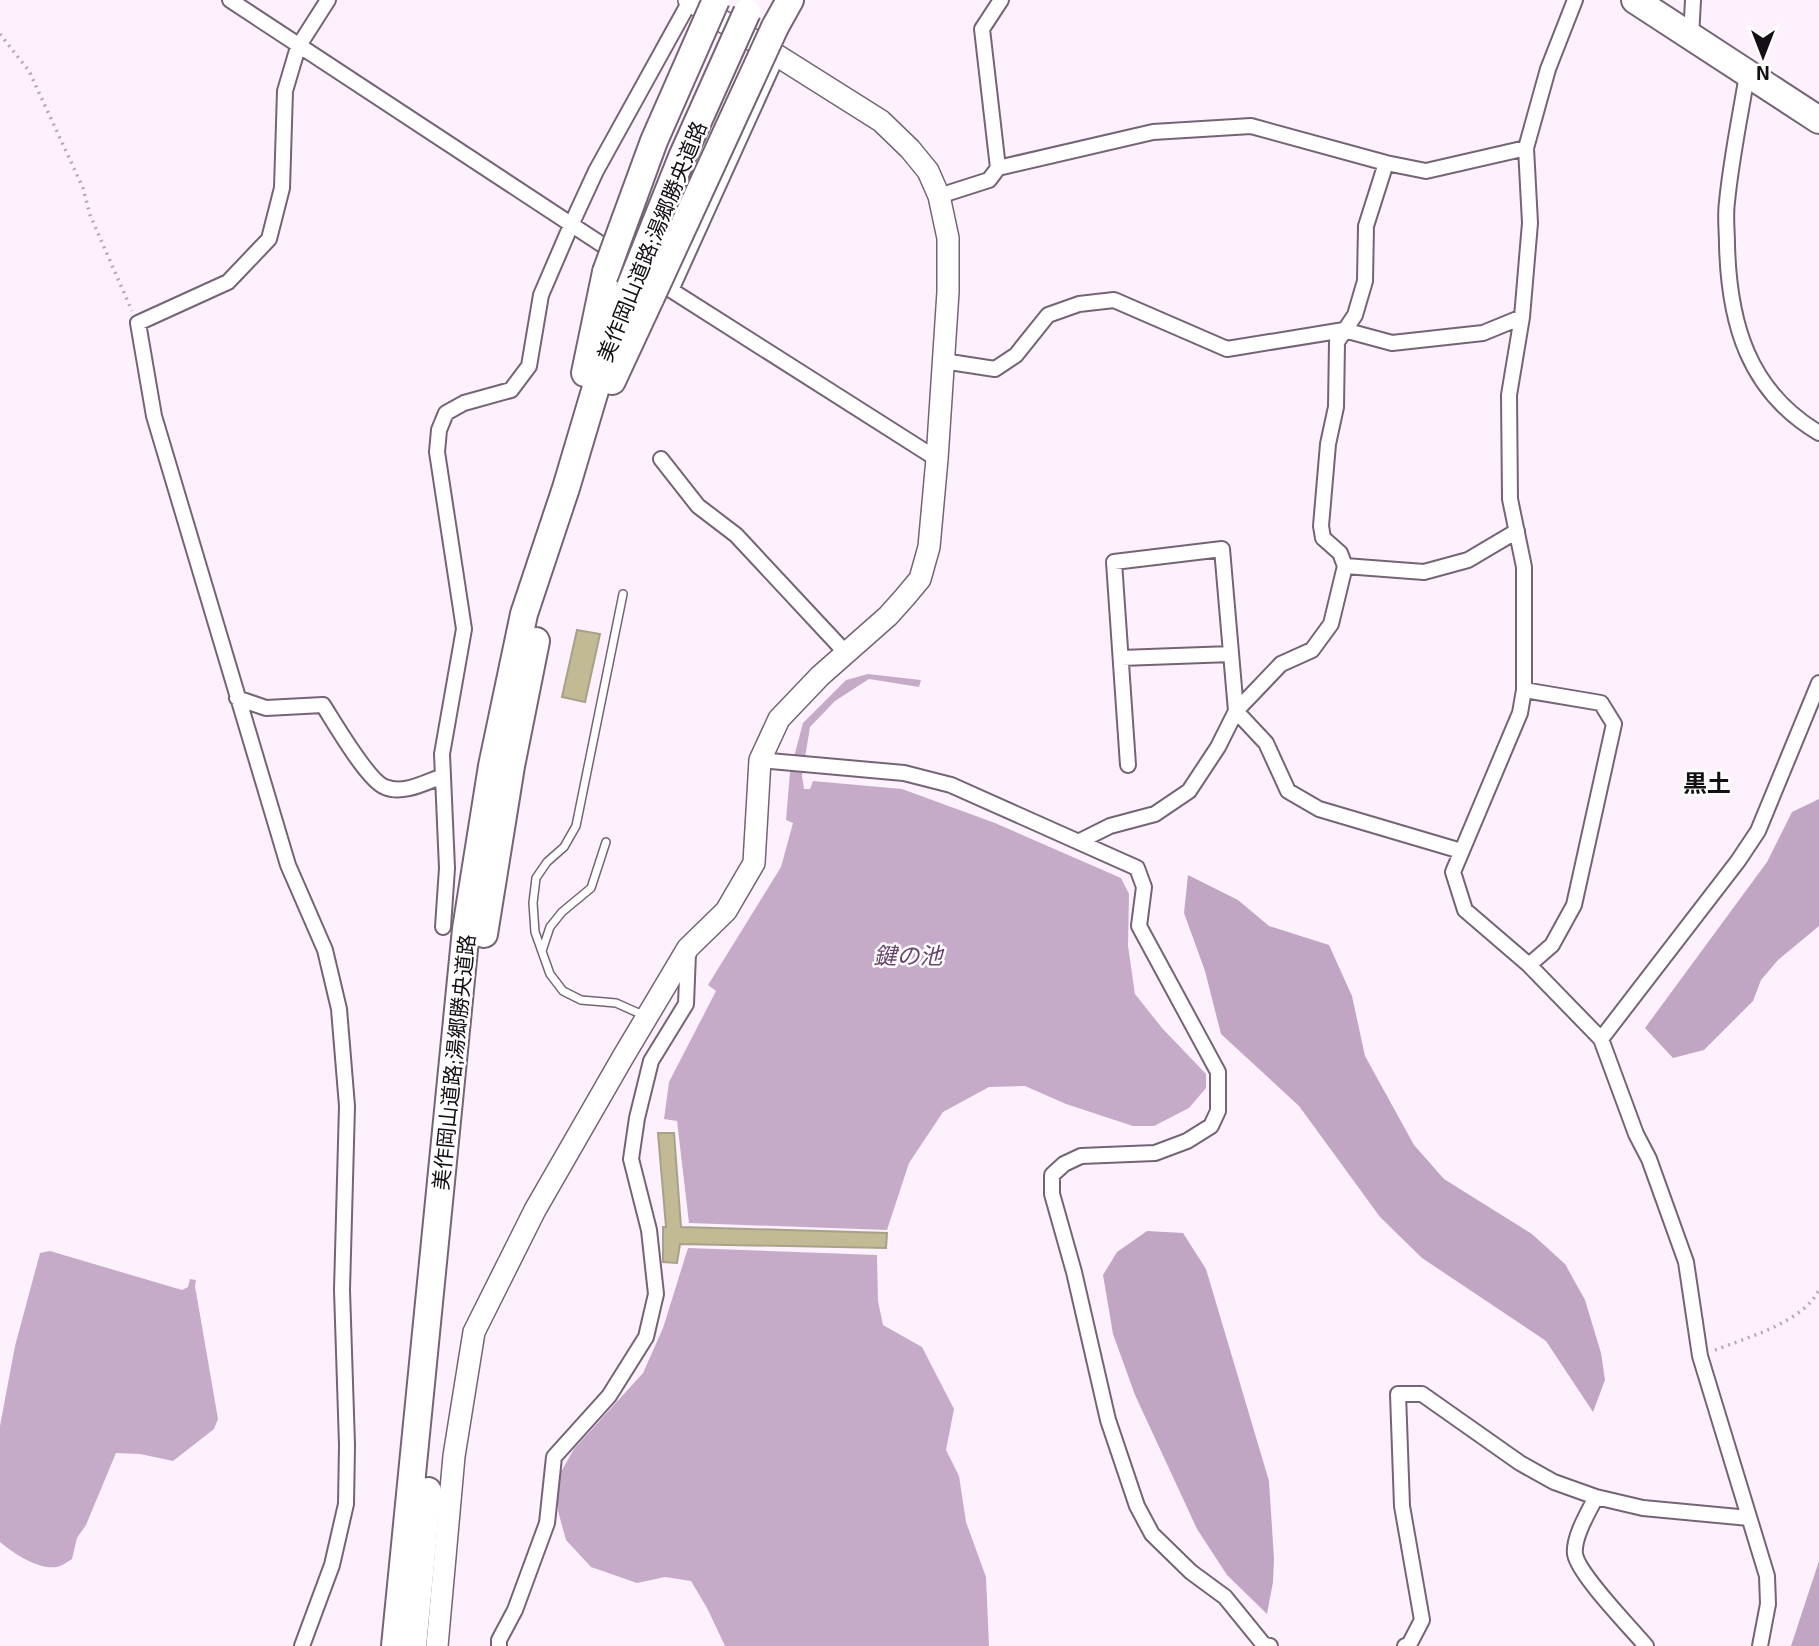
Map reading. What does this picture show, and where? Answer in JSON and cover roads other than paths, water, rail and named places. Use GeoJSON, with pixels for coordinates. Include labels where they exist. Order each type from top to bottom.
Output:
{"type":"FeatureCollection","features":[{"type":"Feature","properties":{"kind":"highway"},"geometry":{"type":"LineString","coordinates":[[568,478],[583,380],[606,272],[654,141],[716,0]]}},
{"type":"Feature","properties":{"kind":"highway"},"geometry":{"type":"LineString","coordinates":[[651,291],[790,0]]}},
{"type":"Feature","properties":{"kind":"highway"},"geometry":{"type":"LineString","coordinates":[[1634,0],[1819,120]]}},
{"type":"Feature","properties":{"kind":"highway","name":"美作岡山道路;湯郷勝央道路"},"geometry":{"type":"LineString","coordinates":[[395,1646],[459,996],[494,753],[524,614],[610,340],[651,291],[682,157],[751,6]]}},
{"type":"Feature","properties":{"kind":"highway","name":"美作岡山道路;湯郷勝央道路"},"geometry":{"type":"LineString","coordinates":[[413,1646],[484,936],[511,766],[568,478]]}},
{"type":"Feature","properties":{"kind":"street"},"geometry":{"type":"LineString","coordinates":[[230,0],[298,47],[572,223],[651,291],[937,459]]}},
{"type":"Feature","properties":{"kind":"street"},"geometry":{"type":"LineString","coordinates":[[302,1646],[332,1565],[345,1504],[347,1445],[342,1290],[347,1106],[339,1009],[325,950],[288,864],[154,416],[138,323],[228,282],[269,239],[282,188],[285,91],[298,47],[328,0]]}},
{"type":"Feature","properties":{"kind":"street"},"geometry":{"type":"LineString","coordinates":[[437,1646],[454,1456],[474,1332],[535,1210],[647,1016],[688,948],[726,911],[754,863],[760,760],[779,719],[820,676],[888,615],[920,579],[929,547],[948,292],[948,238],[939,196],[928,172],[910,149],[881,121],[689,0],[596,171],[572,223],[541,295],[529,366],[511,390],[464,403],[446,413],[439,430],[437,452],[464,629],[442,754],[447,867],[443,927]]}},
{"type":"Feature","properties":{"kind":"street"},"geometry":{"type":"LineString","coordinates":[[998,168],[982,30],[1001,0]]}},
{"type":"Feature","properties":{"kind":"street"},"geometry":{"type":"LineString","coordinates":[[1575,0],[1548,69],[1525,148],[1530,223],[1522,317],[1509,394],[1510,499],[1524,566],[1524,690],[1520,713],[1453,872],[1465,910],[1529,965],[1601,1039],[1636,1134],[1649,1160],[1686,1262],[1700,1356],[1767,1576],[1768,1604],[1760,1646]]}},
{"type":"Feature","properties":{"kind":"street"},"geometry":{"type":"LineString","coordinates":[[1691,37],[1693,0]]}},
{"type":"Feature","properties":{"kind":"street"},"geometry":{"type":"LineString","coordinates":[[651,291],[777,56]]}},
{"type":"Feature","properties":{"kind":"street"},"geometry":{"type":"LineString","coordinates":[[1747,75],[1726,205],[1730,294],[1738,332],[1758,377],[1782,406],[1819,433]]}},
{"type":"Feature","properties":{"kind":"street"},"geometry":{"type":"LineString","coordinates":[[939,196],[989,180],[998,168],[1153,132],[1251,126],[1386,163],[1426,170],[1525,148]]}},
{"type":"Feature","properties":{"kind":"street"},"geometry":{"type":"LineString","coordinates":[[1080,841],[1110,826],[1155,814],[1189,791],[1218,747],[1236,710],[1281,664],[1312,650],[1331,624],[1346,566],[1340,553],[1323,538],[1321,526],[1328,444],[1336,407],[1337,342],[1355,314],[1365,281],[1366,226],[1386,163]]}},
{"type":"Feature","properties":{"kind":"street"},"geometry":{"type":"LineString","coordinates":[[943,361],[995,369],[1016,355],[1048,315],[1079,304],[1114,300],[1227,349],[1344,330],[1392,343],[1483,333],[1522,317]]}},
{"type":"Feature","properties":{"kind":"street"},"geometry":{"type":"LineString","coordinates":[[661,459],[698,506],[736,535],[846,653]]}},
{"type":"Feature","properties":{"kind":"street"},"geometry":{"type":"LineString","coordinates":[[1346,566],[1424,572],[1468,560],[1517,531]]}},
{"type":"Feature","properties":{"kind":"street"},"geometry":{"type":"LineString","coordinates":[[1128,765],[1114,562],[1222,549],[1236,710],[1266,743],[1288,790],[1319,808],[1461,851]]}},
{"type":"Feature","properties":{"kind":"street"},"geometry":{"type":"LineString","coordinates":[[1121,658],[1231,654]]}},
{"type":"Feature","properties":{"kind":"street"},"geometry":{"type":"LineString","coordinates":[[1601,1039],[1738,861],[1758,831],[1819,683]]}},
{"type":"Feature","properties":{"kind":"street"},"geometry":{"type":"LineString","coordinates":[[1524,690],[1601,703],[1614,724],[1574,905],[1552,945],[1529,965]]}},
{"type":"Feature","properties":{"kind":"street"},"geometry":{"type":"LineString","coordinates":[[237,698],[266,708],[323,705],[367,770],[384,787],[404,789],[443,776]]}},
{"type":"Feature","properties":{"kind":"street"},"geometry":{"type":"LineString","coordinates":[[760,760],[904,772],[951,785],[1136,867],[1144,887],[1139,926],[1218,1072],[1218,1111],[1212,1126],[1187,1142],[1155,1153],[1081,1156],[1064,1164],[1052,1175],[1052,1194],[1074,1272],[1108,1420],[1137,1506],[1152,1534],[1191,1572],[1225,1597],[1264,1646],[1270,1646]]}},
{"type":"Feature","properties":{"kind":"street"},"geometry":{"type":"LineString","coordinates":[[499,1646],[499,1640],[515,1610],[547,1523],[554,1457],[609,1395],[646,1337],[656,1294],[649,1230],[631,1159],[637,1118],[651,1062],[686,1004],[688,948]]}},
{"type":"Feature","properties":{"kind":"street"},"geometry":{"type":"LineString","coordinates":[[1405,1646],[1409,1645],[1422,1620],[1402,1506],[1398,1394],[1422,1394],[1520,1463],[1554,1482],[1596,1497],[1643,1508],[1749,1518]]}},
{"type":"Feature","properties":{"kind":"street"},"geometry":{"type":"LineString","coordinates":[[1596,1497],[1579,1531],[1575,1554],[1586,1574],[1646,1646]]}},
{"type":"Feature","properties":{"kind":"lane"},"geometry":{"type":"LineString","coordinates":[[622,594],[576,826],[564,847],[547,862],[536,878],[533,903],[535,932],[542,952],[550,974],[564,991],[582,1000],[616,1003],[647,1016]]}},
{"type":"Feature","properties":{"kind":"lane"},"geometry":{"type":"LineString","coordinates":[[542,952],[550,927],[562,912],[591,888],[606,842]]}},
{"type":"Feature","properties":{"kind":"water","name":"鍵の池"},"geometry":{"type":"Polygon","coordinates":[[[868,674],[921,680],[919,687],[869,679],[835,701],[810,727],[802,776],[804,789],[810,789],[813,781],[902,789],[995,823],[1121,878],[1129,894],[1128,946],[1135,994],[1162,1028],[1206,1074],[1206,1088],[1189,1108],[1154,1126],[1133,1126],[1066,1104],[1025,1086],[989,1087],[943,1112],[909,1163],[887,1230],[689,1223],[677,1121],[664,1119],[669,1082],[716,991],[708,985],[781,867],[793,823],[786,820],[790,772],[803,723],[846,680],[868,674]]]}},
{"type":"Feature","properties":{"kind":"water"},"geometry":{"type":"Polygon","coordinates":[[[688,1248],[877,1255],[878,1301],[883,1325],[922,1347],[954,1409],[946,1450],[959,1476],[966,1522],[986,1577],[989,1646],[725,1646],[691,1581],[665,1577],[637,1583],[591,1567],[566,1540],[558,1511],[558,1477],[574,1449],[643,1373],[663,1328],[688,1248]]]}},
{"type":"Feature","properties":{"kind":"water"},"geometry":{"type":"Polygon","coordinates":[[[50,1251],[182,1290],[188,1287],[190,1279],[196,1280],[218,1419],[214,1429],[173,1461],[140,1454],[116,1453],[86,1525],[77,1538],[72,1559],[59,1566],[50,1567],[26,1560],[0,1542],[0,1426],[15,1346],[40,1253],[50,1251]]]}},
{"type":"Feature","properties":{"kind":"district","name":"黒土"},"geometry":{"type":"Point","coordinates":[1707,782]}}]}
